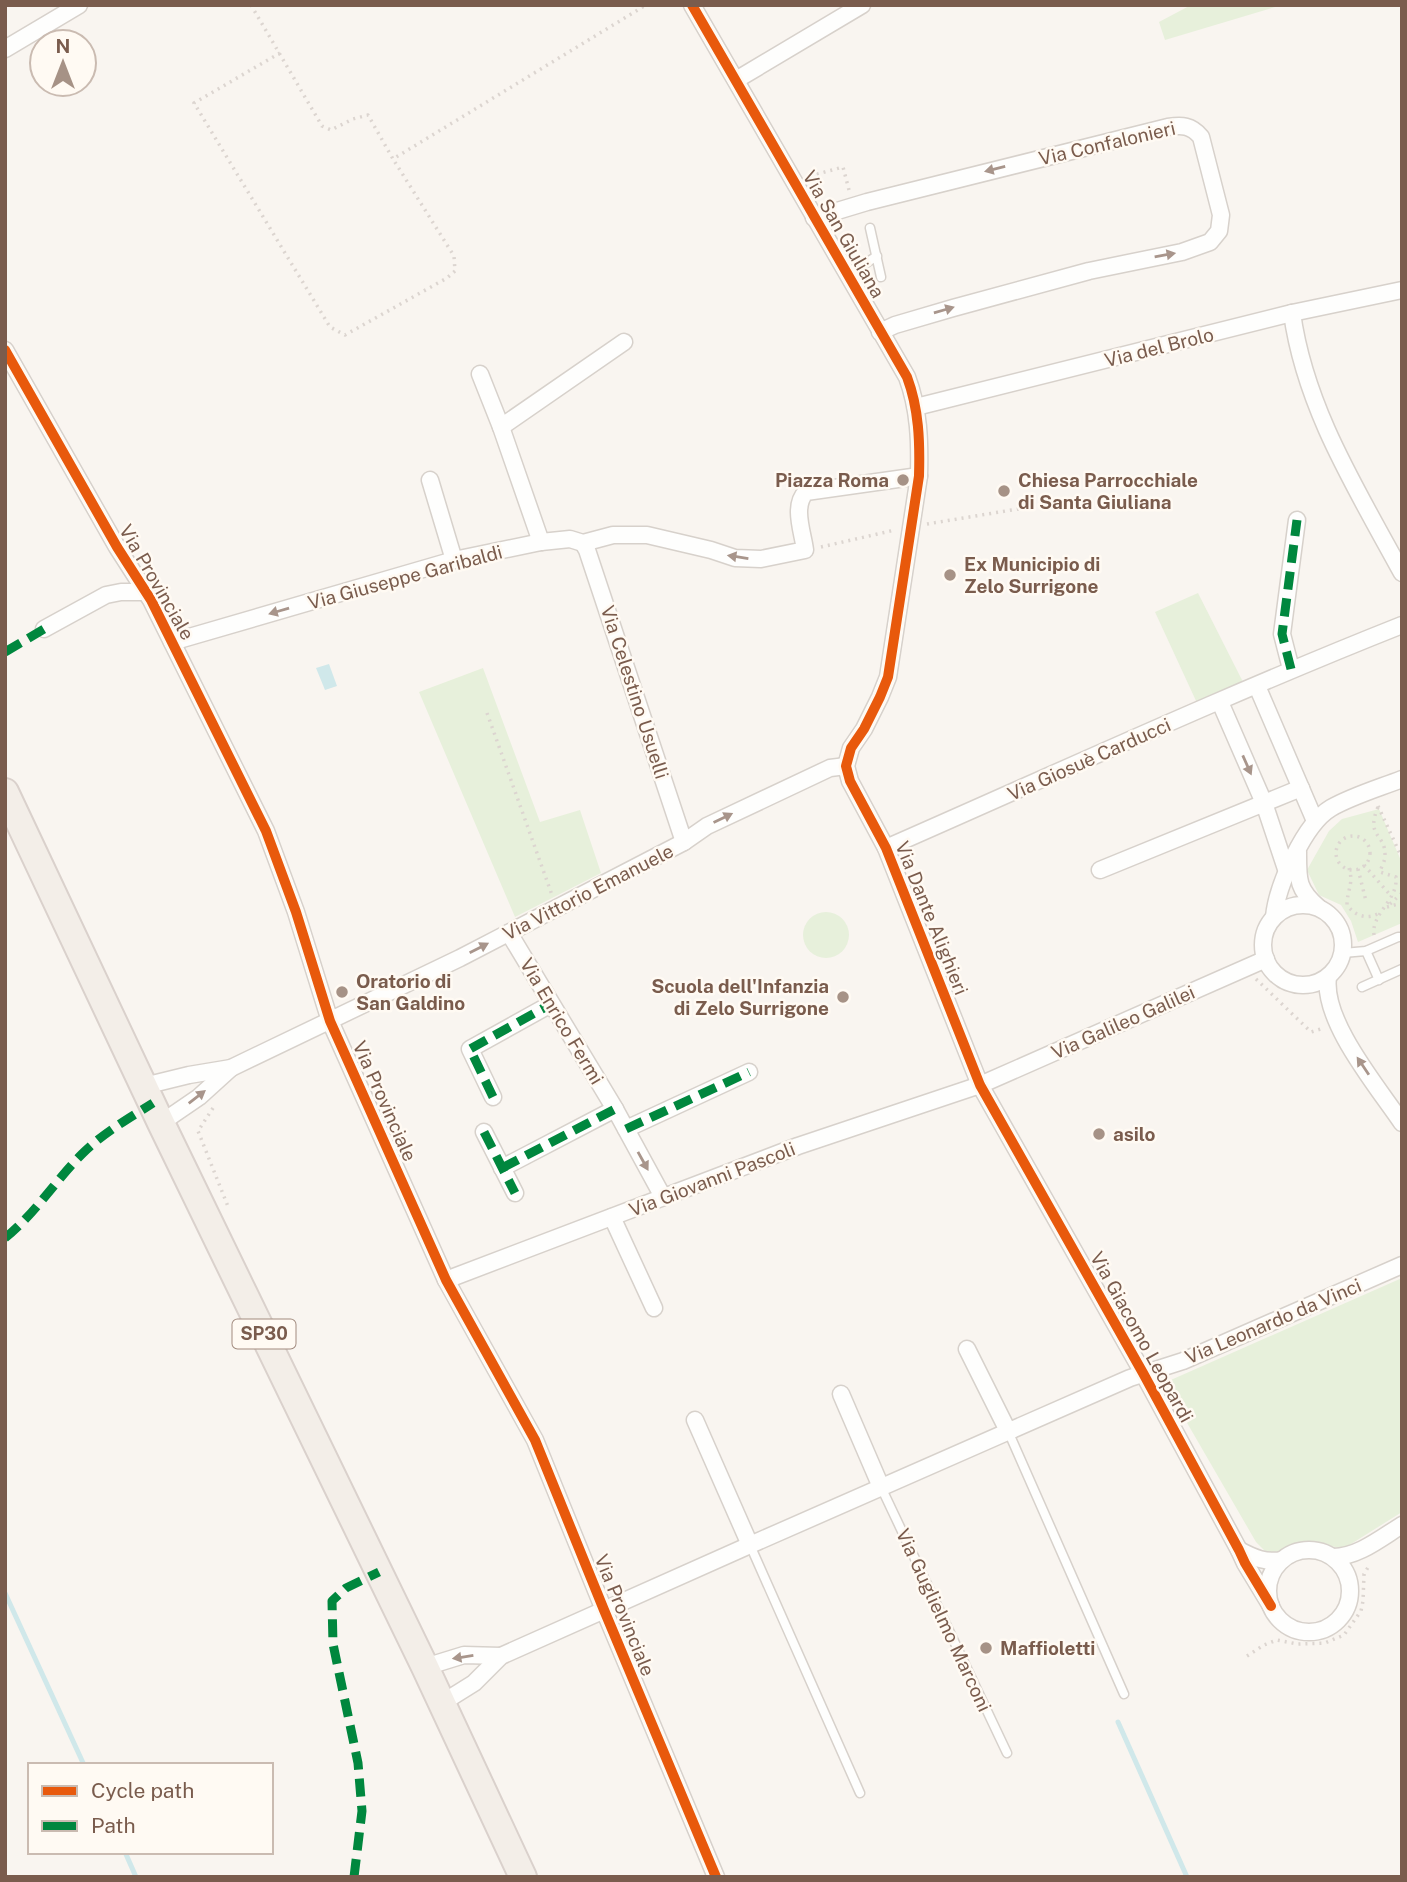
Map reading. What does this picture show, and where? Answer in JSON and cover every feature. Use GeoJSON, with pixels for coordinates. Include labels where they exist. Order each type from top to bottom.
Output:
{"type":"FeatureCollection","features":[{"type":"Feature","properties":{"kind":"main road","name":"SP30"},"geometry":{"type":"LineString","coordinates":[[5,792],[523,1877]]}},
{"type":"Feature","properties":{"kind":"street"},"geometry":{"type":"LineString","coordinates":[[5,49],[79,5]]}},
{"type":"Feature","properties":{"kind":"street","name":"Via San Giuliana"},"geometry":{"type":"LineString","coordinates":[[692,5],[907,377],[916,407]]}},
{"type":"Feature","properties":{"kind":"street"},"geometry":{"type":"LineString","coordinates":[[736,79],[862,5]]}},
{"type":"Feature","properties":{"kind":"street","name":"Via Confalonieri"},"geometry":{"type":"LineString","coordinates":[[814,218],[1036,159],[1182,125],[1196,130],[1201,136],[1221,215],[1220,230],[1209,242],[1191,249],[1089,271],[924,316],[880,332]]}},
{"type":"Feature","properties":{"kind":"street","name":"Via del Brolo"},"geometry":{"type":"LineString","coordinates":[[916,407],[1292,313],[1402,290]]}},
{"type":"Feature","properties":{"kind":"street"},"geometry":{"type":"LineString","coordinates":[[1292,313],[1298,351],[1324,424],[1402,573]]}},
{"type":"Feature","properties":{"kind":"street"},"geometry":{"type":"LineString","coordinates":[[501,427],[624,342]]}},
{"type":"Feature","properties":{"kind":"street","name":"Via Provinciale"},"geometry":{"type":"LineString","coordinates":[[5,350],[117,547],[146,592],[266,831],[296,912],[330,1021],[446,1280],[535,1440],[716,1877]]}},
{"type":"Feature","properties":{"kind":"street"},"geometry":{"type":"LineString","coordinates":[[481,374],[541,542]]}},
{"type":"Feature","properties":{"kind":"street"},"geometry":{"type":"LineString","coordinates":[[846,766],[851,748],[880,698],[888,677],[919,476],[916,407]]}},
{"type":"Feature","properties":{"kind":"street"},"geometry":{"type":"LineString","coordinates":[[805,550],[799,507],[800,498],[806,492],[919,476]]}},
{"type":"Feature","properties":{"kind":"street"},"geometry":{"type":"LineString","coordinates":[[430,480],[454,560]]}},
{"type":"Feature","properties":{"kind":"street"},"geometry":{"type":"LineString","coordinates":[[1291,669],[1282,634],[1297,520]]}},
{"type":"Feature","properties":{"kind":"street","name":"Via Giuseppe Garibaldi"},"geometry":{"type":"LineString","coordinates":[[173,642],[454,560],[541,542],[570,539],[583,543],[613,535],[648,535],[735,558],[761,559],[805,550]]}},
{"type":"Feature","properties":{"kind":"street","name":"Via Celestino Usuelli"},"geometry":{"type":"LineString","coordinates":[[583,543],[684,842]]}},
{"type":"Feature","properties":{"kind":"street"},"geometry":{"type":"LineString","coordinates":[[44,629],[106,595],[146,592]]}},
{"type":"Feature","properties":{"kind":"street","name":"Via Giosuè Carducci"},"geometry":{"type":"LineString","coordinates":[[886,848],[1291,669],[1402,625]]}},
{"type":"Feature","properties":{"kind":"street"},"geometry":{"type":"LineString","coordinates":[[1257,686],[1315,821]]}},
{"type":"Feature","properties":{"kind":"street"},"geometry":{"type":"LineString","coordinates":[[1220,702],[1264,803],[1287,872]]}},
{"type":"Feature","properties":{"kind":"street","name":"Via Vittorio Emanuele"},"geometry":{"type":"LineString","coordinates":[[231,1068],[509,933],[684,842],[707,826],[830,768],[846,766]]}},
{"type":"Feature","properties":{"kind":"street","name":"Via Dante Alighieri"},"geometry":{"type":"LineString","coordinates":[[846,766],[850,781],[886,848],[979,1085]]}},
{"type":"Feature","properties":{"kind":"street"},"geometry":{"type":"LineString","coordinates":[[1274,917],[1276,902],[1293,857],[1315,821],[1330,809],[1402,779]]}},
{"type":"Feature","properties":{"kind":"street"},"geometry":{"type":"LineString","coordinates":[[1100,870],[1301,788]]}},
{"type":"Feature","properties":{"kind":"street"},"geometry":{"type":"LineString","coordinates":[[1273,827],[1300,846]]}},
{"type":"Feature","properties":{"kind":"street"},"geometry":{"type":"LineString","coordinates":[[1300,846],[1298,873],[1305,896],[1333,917],[1339,925],[1343,953],[1335,970],[1328,977],[1311,984],[1292,983],[1276,974],[1266,959],[1263,941],[1269,924],[1282,911],[1299,905],[1318,907]]}},
{"type":"Feature","properties":{"kind":"street","name":"Via Enrico Fermi"},"geometry":{"type":"LineString","coordinates":[[509,933],[615,1109],[663,1197]]}},
{"type":"Feature","properties":{"kind":"street","name":"Via Galileo Galilei"},"geometry":{"type":"LineString","coordinates":[[979,1085],[1266,959]]}},
{"type":"Feature","properties":{"kind":"street"},"geometry":{"type":"LineString","coordinates":[[1328,977],[1327,992],[1346,1040],[1402,1122]]}},
{"type":"Feature","properties":{"kind":"street"},"geometry":{"type":"LineString","coordinates":[[493,1097],[470,1049],[551,1004]]}},
{"type":"Feature","properties":{"kind":"street"},"geometry":{"type":"LineString","coordinates":[[144,1086],[231,1068]]}},
{"type":"Feature","properties":{"kind":"street"},"geometry":{"type":"LineString","coordinates":[[161,1123],[199,1097],[231,1068]]}},
{"type":"Feature","properties":{"kind":"street"},"geometry":{"type":"LineString","coordinates":[[626,1129],[749,1072]]}},
{"type":"Feature","properties":{"kind":"street","name":"Via Giovanni Pascoli"},"geometry":{"type":"LineString","coordinates":[[446,1280],[798,1146],[979,1085]]}},
{"type":"Feature","properties":{"kind":"street","name":"Via Giacomo Leopardi"},"geometry":{"type":"LineString","coordinates":[[979,1085],[1143,1373],[1245,1563],[1272,1606]]}},
{"type":"Feature","properties":{"kind":"street"},"geometry":{"type":"LineString","coordinates":[[502,1168],[615,1109]]}},
{"type":"Feature","properties":{"kind":"street"},"geometry":{"type":"LineString","coordinates":[[484,1132],[515,1193]]}},
{"type":"Feature","properties":{"kind":"street"},"geometry":{"type":"LineString","coordinates":[[612,1217],[654,1308]]}},
{"type":"Feature","properties":{"kind":"street","name":"Via Leonardo da Vinci"},"geometry":{"type":"LineString","coordinates":[[1143,1373],[1183,1361],[1402,1265]]}},
{"type":"Feature","properties":{"kind":"street"},"geometry":{"type":"LineString","coordinates":[[967,1349],[1008,1432]]}},
{"type":"Feature","properties":{"kind":"street"},"geometry":{"type":"LineString","coordinates":[[442,1703],[474,1683],[502,1656],[1143,1373]]}},
{"type":"Feature","properties":{"kind":"street"},"geometry":{"type":"LineString","coordinates":[[841,1394],[881,1487]]}},
{"type":"Feature","properties":{"kind":"street"},"geometry":{"type":"LineString","coordinates":[[695,1420],[750,1545]]}},
{"type":"Feature","properties":{"kind":"street"},"geometry":{"type":"LineString","coordinates":[[1349,1579],[1367,1556],[1402,1525]]}},
{"type":"Feature","properties":{"kind":"street"},"geometry":{"type":"LineString","coordinates":[[1239,1550],[1261,1560],[1283,1560]]}},
{"type":"Feature","properties":{"kind":"street"},"geometry":{"type":"LineString","coordinates":[[1308,1550],[1333,1557],[1343,1567],[1351,1592],[1348,1606],[1341,1617],[1331,1626],[1304,1632],[1280,1620],[1268,1596],[1274,1570],[1294,1553],[1308,1550]]}},
{"type":"Feature","properties":{"kind":"street"},"geometry":{"type":"LineString","coordinates":[[1333,1557],[1367,1556]]}},
{"type":"Feature","properties":{"kind":"street"},"geometry":{"type":"LineString","coordinates":[[425,1667],[464,1655],[502,1656]]}},
{"type":"Feature","properties":{"kind":"lane"},"geometry":{"type":"LineString","coordinates":[[870,228],[881,277]]}},
{"type":"Feature","properties":{"kind":"lane"},"geometry":{"type":"LineString","coordinates":[[847,275],[877,256]]}},
{"type":"Feature","properties":{"kind":"lane"},"geometry":{"type":"LineString","coordinates":[[1343,953],[1366,951],[1402,937]]}},
{"type":"Feature","properties":{"kind":"lane"},"geometry":{"type":"LineString","coordinates":[[1366,951],[1379,980]]}},
{"type":"Feature","properties":{"kind":"lane"},"geometry":{"type":"LineString","coordinates":[[1362,987],[1402,969]]}},
{"type":"Feature","properties":{"kind":"lane"},"geometry":{"type":"LineString","coordinates":[[1008,1432],[1124,1694]]}},
{"type":"Feature","properties":{"kind":"lane","name":"Via Guglielmo Marconi"},"geometry":{"type":"LineString","coordinates":[[881,1487],[1007,1753]]}},
{"type":"Feature","properties":{"kind":"lane"},"geometry":{"type":"LineString","coordinates":[[750,1545],[860,1793]]}},
{"type":"Feature","properties":{"kind":"path"},"geometry":{"type":"LineString","coordinates":[[251,5],[280,53],[322,126],[331,130],[368,115],[454,256],[455,271],[447,278],[345,335],[330,327],[194,103],[280,53]]}},
{"type":"Feature","properties":{"kind":"path"},"geometry":{"type":"LineString","coordinates":[[393,159],[646,5]]}},
{"type":"Feature","properties":{"kind":"path"},"geometry":{"type":"LineString","coordinates":[[793,181],[843,167],[853,206]]}},
{"type":"Feature","properties":{"kind":"path"},"geometry":{"type":"LineString","coordinates":[[805,550],[912,527],[1030,507]]}},
{"type":"Feature","properties":{"kind":"path"},"geometry":{"type":"LineString","coordinates":[[487,713],[558,908]]}},
{"type":"Feature","properties":{"kind":"path"},"geometry":{"type":"LineString","coordinates":[[1371,791],[1402,858]]}},
{"type":"Feature","properties":{"kind":"path"},"geometry":{"type":"LineString","coordinates":[[1376,946],[1373,926],[1392,897],[1396,885],[1393,876],[1380,872],[1385,854],[1373,828],[1378,807]]}},
{"type":"Feature","properties":{"kind":"path"},"geometry":{"type":"LineString","coordinates":[[1350,836],[1361,838],[1369,846],[1369,858],[1364,865],[1349,869],[1342,865],[1337,851],[1341,842],[1350,836]]}},
{"type":"Feature","properties":{"kind":"path"},"geometry":{"type":"LineString","coordinates":[[1364,865],[1392,897]]}},
{"type":"Feature","properties":{"kind":"path"},"geometry":{"type":"LineString","coordinates":[[1349,869],[1352,878],[1347,905],[1356,914],[1375,915],[1402,893]]}},
{"type":"Feature","properties":{"kind":"path"},"geometry":{"type":"LineString","coordinates":[[1357,869],[1366,901]]}},
{"type":"Feature","properties":{"kind":"path"},"geometry":{"type":"LineString","coordinates":[[1384,909],[1402,903]]}},
{"type":"Feature","properties":{"kind":"path"},"geometry":{"type":"LineString","coordinates":[[1245,968],[1311,1032],[1338,1024]]}},
{"type":"Feature","properties":{"kind":"path"},"geometry":{"type":"LineString","coordinates":[[218,1100],[198,1131],[230,1212]]}},
{"type":"Feature","properties":{"kind":"path"},"geometry":{"type":"LineString","coordinates":[[1247,1656],[1277,1640],[1297,1644],[1325,1643],[1344,1635],[1361,1611],[1367,1556]]}},
{"type":"Feature","properties":{"kind":"green space"},"geometry":{"type":"Polygon","coordinates":[[[1191,5],[1282,5],[1165,40],[1159,22],[1191,5]]]}},
{"type":"Feature","properties":{"kind":"green space"},"geometry":{"type":"Polygon","coordinates":[[[1198,593],[1244,684],[1197,703],[1155,612],[1198,593]]]}},
{"type":"Feature","properties":{"kind":"green space"},"geometry":{"type":"Polygon","coordinates":[[[483,668],[540,822],[580,810],[601,873],[515,917],[419,692],[483,668]]]}},
{"type":"Feature","properties":{"kind":"green space"},"geometry":{"type":"Polygon","coordinates":[[[1379,809],[1402,863],[1402,923],[1358,942],[1351,921],[1341,905],[1319,895],[1307,870],[1329,831],[1342,819],[1379,809]]]}},
{"type":"Feature","properties":{"kind":"green space"},"geometry":{"type":"Polygon","coordinates":[[[826,912],[835,913],[842,919],[848,926],[848,944],[842,951],[835,957],[826,958],[817,957],[810,951],[804,944],[803,935],[804,926],[810,919],[817,913],[826,912]]]}},
{"type":"Feature","properties":{"kind":"green space"},"geometry":{"type":"Polygon","coordinates":[[[1402,1278],[1402,1512],[1343,1549],[1319,1543],[1268,1554],[1256,1542],[1164,1383],[1402,1278]]]}},
{"type":"Feature","properties":{"kind":"water"},"geometry":{"type":"Polygon","coordinates":[[[329,664],[337,686],[325,690],[316,668],[329,664]]]}},
{"type":"Feature","properties":{"kind":"waterway"},"geometry":{"type":"LineString","coordinates":[[5,1593],[83,1763]]}},
{"type":"Feature","properties":{"kind":"waterway"},"geometry":{"type":"LineString","coordinates":[[1118,1722],[1187,1877]]}},
{"type":"Feature","properties":{"kind":"waterway"},"geometry":{"type":"LineString","coordinates":[[126,1854],[136,1877]]}},
{"type":"Feature","properties":{"kind":"marked path"},"geometry":{"type":"LineString","coordinates":[[1291,669],[1282,634],[1297,520]]}},
{"type":"Feature","properties":{"kind":"marked path"},"geometry":{"type":"LineString","coordinates":[[5,652],[44,629]]}},
{"type":"Feature","properties":{"kind":"marked path"},"geometry":{"type":"LineString","coordinates":[[493,1097],[470,1049],[551,1004]]}},
{"type":"Feature","properties":{"kind":"marked path"},"geometry":{"type":"LineString","coordinates":[[626,1129],[749,1072]]}},
{"type":"Feature","properties":{"kind":"marked path"},"geometry":{"type":"LineString","coordinates":[[5,1238],[26,1219],[90,1146],[153,1103]]}},
{"type":"Feature","properties":{"kind":"marked path"},"geometry":{"type":"LineString","coordinates":[[502,1168],[615,1109]]}},
{"type":"Feature","properties":{"kind":"marked path"},"geometry":{"type":"LineString","coordinates":[[484,1132],[515,1193]]}},
{"type":"Feature","properties":{"kind":"marked path"},"geometry":{"type":"LineString","coordinates":[[354,1877],[362,1811],[358,1763],[333,1644],[332,1601],[346,1588],[379,1572]]}},
{"type":"Feature","properties":{"kind":"cycle path"},"geometry":{"type":"LineString","coordinates":[[692,5],[907,377],[914,401],[919,438],[919,476],[888,677],[864,729],[851,748],[846,766],[850,781],[886,848],[980,1085],[1271,1606]]}},
{"type":"Feature","properties":{"kind":"cycle path"},"geometry":{"type":"LineString","coordinates":[[5,350],[117,547],[151,600],[266,831],[296,912],[330,1021],[446,1280],[535,1440],[716,1877]]}},
{"type":"Feature","properties":{"kind":"place","name":"Piazza Roma"},"geometry":{"type":"Point","coordinates":[903,480]}},
{"type":"Feature","properties":{"kind":"place","name":"Chiesa Parrocchiale di Santa Giuliana"},"geometry":{"type":"Point","coordinates":[1004,491]}},
{"type":"Feature","properties":{"kind":"place","name":"Ex Municipio di Zelo Surrigone"},"geometry":{"type":"Point","coordinates":[950,575]}},
{"type":"Feature","properties":{"kind":"place","name":"Oratorio di San Galdino"},"geometry":{"type":"Point","coordinates":[342,992]}},
{"type":"Feature","properties":{"kind":"place","name":"Scuola dell'Infanzia di Zelo Surrigone"},"geometry":{"type":"Point","coordinates":[843,997]}},
{"type":"Feature","properties":{"kind":"place","name":"asilo"},"geometry":{"type":"Point","coordinates":[1099,1134]}},
{"type":"Feature","properties":{"kind":"place","name":"Maffioletti"},"geometry":{"type":"Point","coordinates":[986,1648]}}]}
